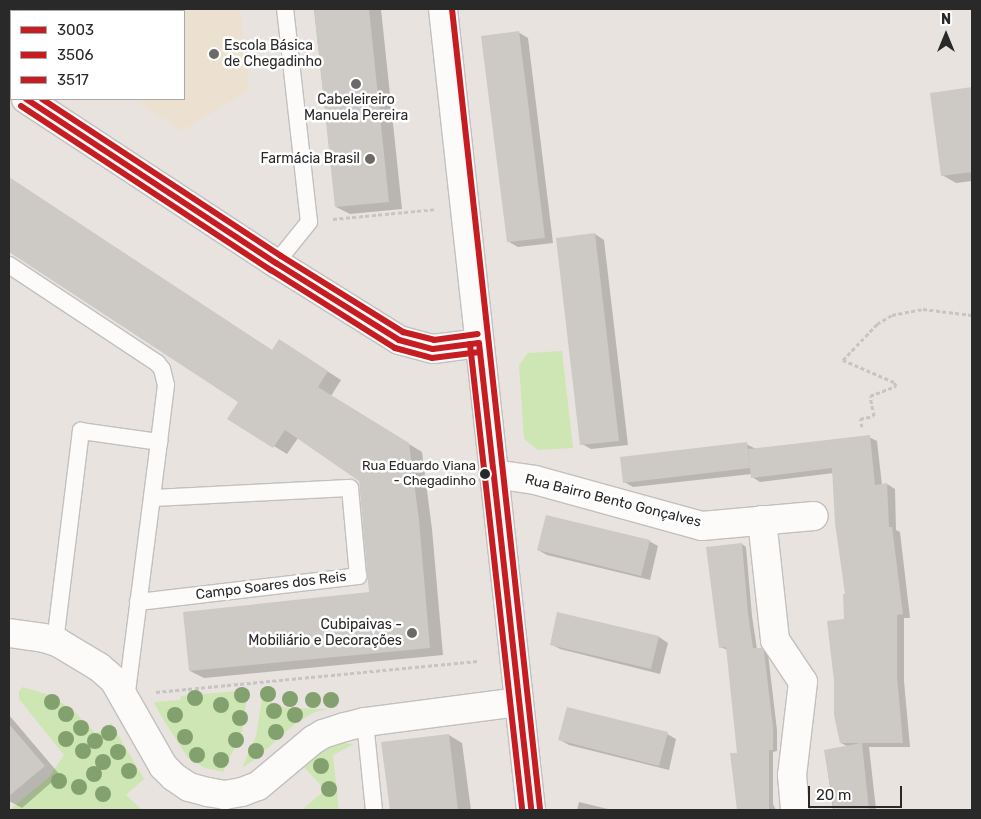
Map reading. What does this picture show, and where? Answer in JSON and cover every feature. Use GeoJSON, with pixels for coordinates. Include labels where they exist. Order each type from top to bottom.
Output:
{"type":"FeatureCollection","features":[{"type":"Feature","properties":{"kind":"street"},"geometry":{"type":"LineString","coordinates":[[443,9],[478,343],[531,810]]}},
{"type":"Feature","properties":{"kind":"street"},"geometry":{"type":"LineString","coordinates":[[28,100],[276,263],[400,340],[433,349],[478,343]]}},
{"type":"Feature","properties":{"kind":"street","name":"Rua Bairro Bento Gonçalves"},"geometry":{"type":"LineString","coordinates":[[494,474],[535,480],[702,526],[814,516]]}},
{"type":"Feature","properties":{"kind":"street"},"geometry":{"type":"LineString","coordinates":[[762,520],[775,640],[804,682],[792,775],[795,810]]}},
{"type":"Feature","properties":{"kind":"street"},"geometry":{"type":"LineString","coordinates":[[9,634],[44,638],[55,642],[99,667],[137,696],[159,759],[174,778],[189,787],[208,792],[225,794],[242,792],[258,786],[300,750],[323,734],[364,722],[519,702]]}},
{"type":"Feature","properties":{"kind":"lane"},"geometry":{"type":"LineString","coordinates":[[276,263],[309,222],[285,9]]}},
{"type":"Feature","properties":{"kind":"lane"},"geometry":{"type":"LineString","coordinates":[[9,265],[157,363],[162,369],[166,385],[138,602],[137,696]]}},
{"type":"Feature","properties":{"kind":"lane"},"geometry":{"type":"LineString","coordinates":[[55,642],[81,431],[159,442]]}},
{"type":"Feature","properties":{"kind":"lane","name":"Campo Soares dos Reis"},"geometry":{"type":"LineString","coordinates":[[138,602],[358,576],[350,488],[152,498]]}},
{"type":"Feature","properties":{"kind":"lane"},"geometry":{"type":"LineString","coordinates":[[364,722],[374,810]]}},
{"type":"Feature","properties":{"kind":"path"},"geometry":{"type":"LineString","coordinates":[[309,222],[464,206]]}},
{"type":"Feature","properties":{"kind":"path"},"geometry":{"type":"LineString","coordinates":[[862,427],[860,419],[874,416],[870,396],[896,386],[894,382],[843,360],[877,324],[892,315],[923,309],[972,315]]}},
{"type":"Feature","properties":{"kind":"path"},"geometry":{"type":"LineString","coordinates":[[137,696],[478,660]]}},
{"type":"Feature","properties":{"kind":"shaded area","name":"Escola Básica de Chegadinho"},"geometry":{"type":"Polygon","coordinates":[[[9,9],[240,9],[249,90],[182,131],[135,100],[185,100],[185,10],[10,10],[9,17],[9,9]]]}},
{"type":"Feature","properties":{"kind":"green space"},"geometry":{"type":"Polygon","coordinates":[[[562,351],[573,448],[538,450],[524,439],[519,365],[528,353],[562,351]]]}},
{"type":"Feature","properties":{"kind":"green space"},"geometry":{"type":"Polygon","coordinates":[[[23,687],[46,694],[62,703],[77,714],[96,734],[111,723],[144,779],[126,795],[142,810],[13,810],[12,808],[49,777],[64,755],[19,699],[19,691],[23,687]]]}},
{"type":"Feature","properties":{"kind":"green space"},"geometry":{"type":"Polygon","coordinates":[[[248,690],[242,732],[223,772],[205,768],[188,758],[154,702],[180,700],[181,696],[248,690]]]}},
{"type":"Feature","properties":{"kind":"green space"},"geometry":{"type":"Polygon","coordinates":[[[262,699],[287,708],[328,709],[315,712],[296,723],[254,760],[242,768],[256,736],[262,699]]]}},
{"type":"Feature","properties":{"kind":"green space"},"geometry":{"type":"Polygon","coordinates":[[[344,743],[354,744],[333,755],[339,810],[302,810],[325,790],[303,766],[325,749],[344,743]]]}},
{"type":"Feature","properties":{"kind":"building"},"geometry":{"type":"Polygon","coordinates":[[[314,9],[369,9],[389,202],[335,207],[314,9]]]}},
{"type":"Feature","properties":{"kind":"building"},"geometry":{"type":"Polygon","coordinates":[[[519,31],[545,238],[507,242],[481,36],[519,31]]]}},
{"type":"Feature","properties":{"kind":"building"},"geometry":{"type":"Polygon","coordinates":[[[972,87],[972,172],[941,176],[930,93],[972,87]]]}},
{"type":"Feature","properties":{"kind":"building"},"geometry":{"type":"Polygon","coordinates":[[[9,177],[272,350],[279,339],[328,371],[318,387],[409,443],[419,520],[430,648],[189,671],[183,612],[369,592],[359,481],[285,430],[273,448],[227,419],[238,402],[9,252],[9,177]]]}},
{"type":"Feature","properties":{"kind":"building"},"geometry":{"type":"Polygon","coordinates":[[[595,233],[619,441],[580,445],[556,238],[595,233]]]}},
{"type":"Feature","properties":{"kind":"building"},"geometry":{"type":"Polygon","coordinates":[[[870,435],[875,485],[887,483],[889,527],[892,527],[903,614],[897,615],[897,676],[903,743],[862,743],[869,810],[834,810],[824,750],[861,743],[840,743],[834,715],[834,681],[827,621],[844,619],[843,594],[845,594],[835,523],[832,468],[751,478],[748,449],[870,435]]]}},
{"type":"Feature","properties":{"kind":"building"},"geometry":{"type":"Polygon","coordinates":[[[747,442],[750,468],[623,483],[620,457],[747,442]]]}},
{"type":"Feature","properties":{"kind":"building"},"geometry":{"type":"Polygon","coordinates":[[[546,515],[650,540],[641,576],[537,550],[546,515]]]}},
{"type":"Feature","properties":{"kind":"building"},"geometry":{"type":"Polygon","coordinates":[[[742,543],[753,648],[762,648],[764,651],[773,727],[773,750],[769,750],[769,810],[737,810],[730,753],[737,753],[726,647],[719,648],[706,547],[742,543]]]}},
{"type":"Feature","properties":{"kind":"building"},"geometry":{"type":"Polygon","coordinates":[[[557,612],[659,636],[651,669],[550,645],[557,612]]]}},
{"type":"Feature","properties":{"kind":"building"},"geometry":{"type":"Polygon","coordinates":[[[567,707],[668,732],[659,766],[558,740],[567,707]]]}},
{"type":"Feature","properties":{"kind":"building"},"geometry":{"type":"Polygon","coordinates":[[[9,724],[45,766],[9,796],[9,724]]]}},
{"type":"Feature","properties":{"kind":"building"},"geometry":{"type":"Polygon","coordinates":[[[449,734],[458,810],[390,810],[381,742],[449,734]]]}},
{"type":"Feature","properties":{"kind":"transit line","name":"3517"},"geometry":{"type":"LineString","coordinates":[[452,9],[540,809]]}},
{"type":"Feature","properties":{"kind":"transit line","name":"3003"},"geometry":{"type":"LineString","coordinates":[[28,100],[276,263],[399,340],[433,349],[479,343]]}},
{"type":"Feature","properties":{"kind":"transit line","name":"3517"},"geometry":{"type":"LineString","coordinates":[[44,100],[281,256],[403,332],[434,340],[478,334]]}},
{"type":"Feature","properties":{"kind":"transit line","name":"3506"},"geometry":{"type":"LineString","coordinates":[[21,106],[271,270],[395,348],[432,358],[480,352]]}},
{"type":"Feature","properties":{"kind":"transit line","name":"3003"},"geometry":{"type":"LineString","coordinates":[[479,343],[531,810]]}},
{"type":"Feature","properties":{"kind":"transit line","name":"3506"},"geometry":{"type":"LineString","coordinates":[[470,344],[522,810]]}},
{"type":"Feature","properties":{"kind":"place","name":"Escola Básica de Chegadinho"},"geometry":{"type":"Point","coordinates":[214,54]}},
{"type":"Feature","properties":{"kind":"place","name":"Cabeleireiro Manuela Pereira"},"geometry":{"type":"Point","coordinates":[356,84]}},
{"type":"Feature","properties":{"kind":"place","name":"Farmácia Brasil"},"geometry":{"type":"Point","coordinates":[370,159]}},
{"type":"Feature","properties":{"kind":"place","name":"Rua Eduardo Viana - Chegadinho"},"geometry":{"type":"Point","coordinates":[485,474]}},
{"type":"Feature","properties":{"kind":"place","name":"Cubipaivas - Mobiliário e Decorações"},"geometry":{"type":"Point","coordinates":[412,633]}}]}
